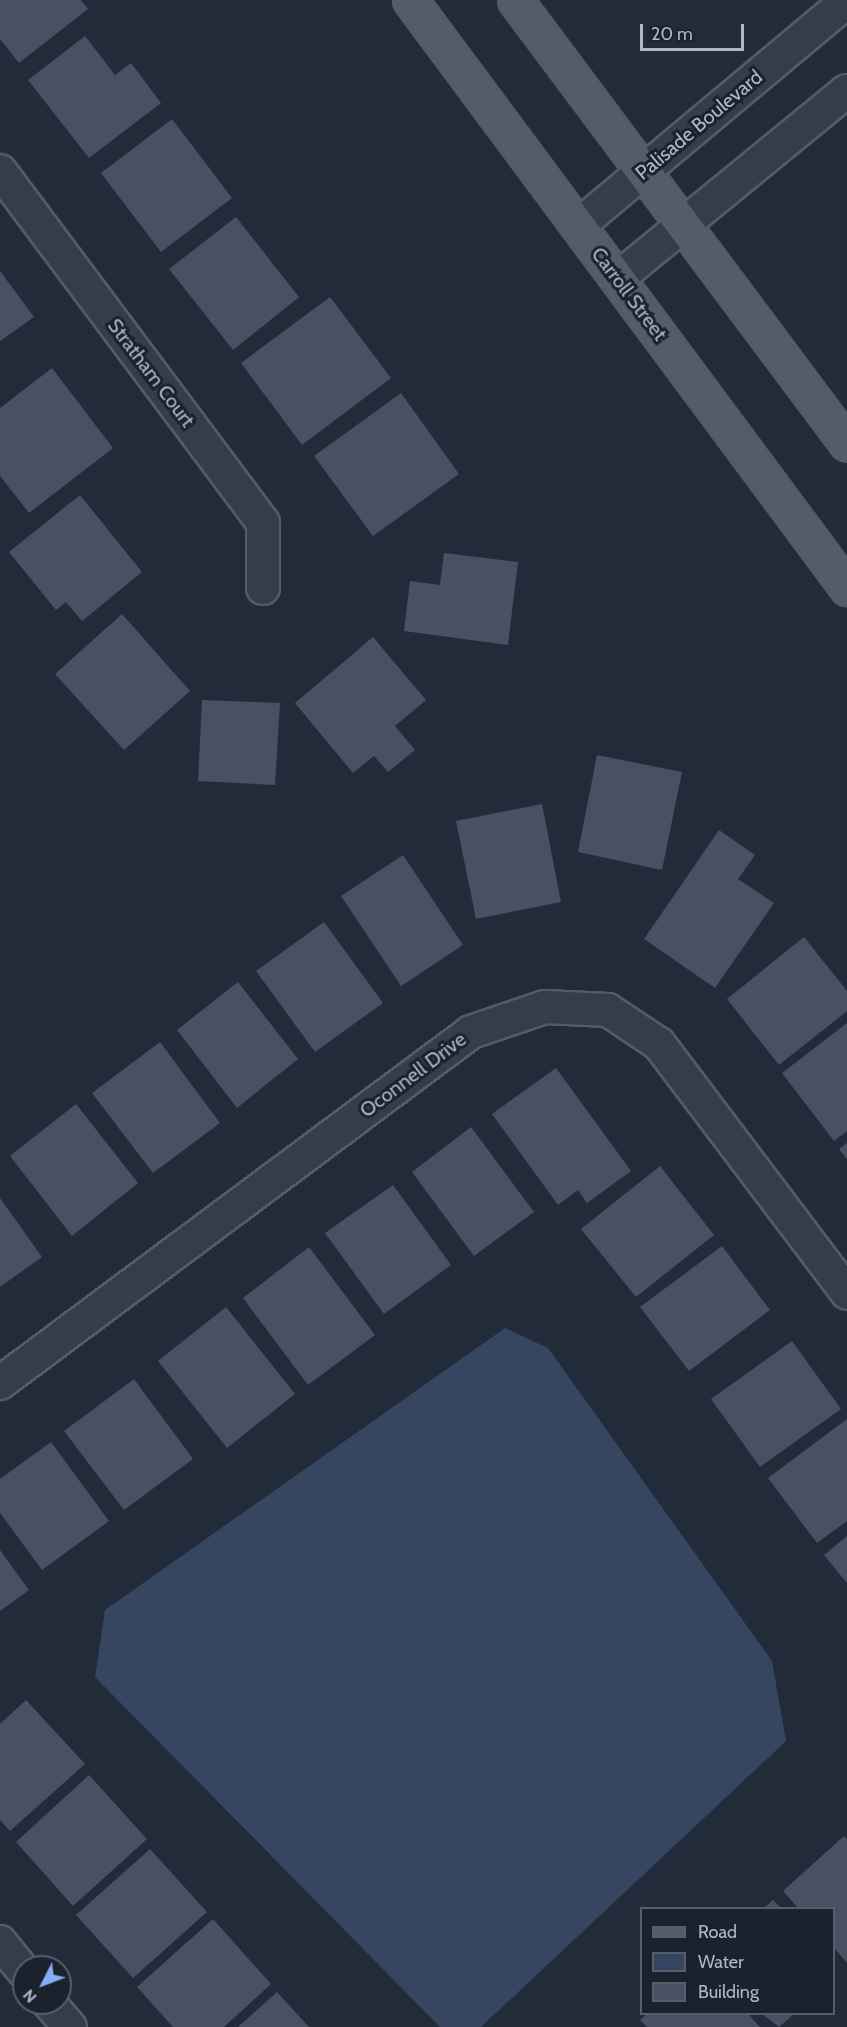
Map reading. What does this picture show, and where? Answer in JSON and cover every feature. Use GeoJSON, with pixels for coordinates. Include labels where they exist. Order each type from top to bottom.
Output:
{"type":"FeatureCollection","features":[{"type":"Feature","properties":{"kind":"main road","name":"Carroll Street"},"geometry":{"type":"LineString","coordinates":[[411,0],[847,588]]}},
{"type":"Feature","properties":{"kind":"main road"},"geometry":{"type":"LineString","coordinates":[[515,0],[847,444]]}},
{"type":"Feature","properties":{"kind":"street","name":"Palisade Boulevard"},"geometry":{"type":"LineString","coordinates":[[578,226],[847,1]]}},
{"type":"Feature","properties":{"kind":"street"},"geometry":{"type":"LineString","coordinates":[[617,279],[685,227],[847,91]]}},
{"type":"Feature","properties":{"kind":"street","name":"Stratham Court"},"geometry":{"type":"LineString","coordinates":[[0,171],[263,523],[263,588]]}},
{"type":"Feature","properties":{"kind":"street","name":"Oconnell Drive"},"geometry":{"type":"LineString","coordinates":[[0,1383],[471,1032],[545,1007],[608,1010],[659,1044],[847,1293]]}},
{"type":"Feature","properties":{"kind":"street"},"geometry":{"type":"LineString","coordinates":[[0,1942],[12,1957]]}},
{"type":"Feature","properties":{"kind":"street"},"geometry":{"type":"LineString","coordinates":[[60,2015],[70,2027]]}},
{"type":"Feature","properties":{"kind":"water"},"geometry":{"type":"Polygon","coordinates":[[[505,1328],[548,1348],[772,1661],[786,1741],[481,2027],[440,2027],[95,1677],[105,1610],[505,1328]]]}},
{"type":"Feature","properties":{"kind":"building"},"geometry":{"type":"Polygon","coordinates":[[[0,0],[81,0],[88,9],[19,63],[0,39],[0,0]]]}},
{"type":"Feature","properties":{"kind":"building"},"geometry":{"type":"Polygon","coordinates":[[[85,36],[115,75],[131,63],[161,103],[89,158],[28,80],[85,36]]]}},
{"type":"Feature","properties":{"kind":"building"},"geometry":{"type":"Polygon","coordinates":[[[172,119],[232,198],[161,252],[101,173],[172,119]]]}},
{"type":"Feature","properties":{"kind":"building"},"geometry":{"type":"Polygon","coordinates":[[[236,217],[299,297],[233,350],[169,269],[236,217]]]}},
{"type":"Feature","properties":{"kind":"building"},"geometry":{"type":"Polygon","coordinates":[[[0,271],[34,317],[0,341],[0,271]]]}},
{"type":"Feature","properties":{"kind":"building"},"geometry":{"type":"Polygon","coordinates":[[[330,297],[391,378],[302,445],[241,363],[330,297]]]}},
{"type":"Feature","properties":{"kind":"building"},"geometry":{"type":"Polygon","coordinates":[[[52,368],[113,448],[29,513],[0,476],[0,408],[52,368]]]}},
{"type":"Feature","properties":{"kind":"building"},"geometry":{"type":"Polygon","coordinates":[[[401,393],[459,474],[373,536],[314,456],[401,393]]]}},
{"type":"Feature","properties":{"kind":"building"},"geometry":{"type":"Polygon","coordinates":[[[80,495],[142,572],[82,621],[66,602],[56,610],[9,552],[80,495]]]}},
{"type":"Feature","properties":{"kind":"building"},"geometry":{"type":"Polygon","coordinates":[[[444,553],[518,562],[508,645],[404,631],[410,581],[440,585],[444,553]]]}},
{"type":"Feature","properties":{"kind":"building"},"geometry":{"type":"Polygon","coordinates":[[[122,614],[190,691],[124,750],[55,674],[122,614]]]}},
{"type":"Feature","properties":{"kind":"building"},"geometry":{"type":"Polygon","coordinates":[[[373,637],[426,700],[395,726],[415,750],[388,772],[374,756],[353,773],[295,703],[373,637]]]}},
{"type":"Feature","properties":{"kind":"building"},"geometry":{"type":"Polygon","coordinates":[[[202,700],[280,703],[275,785],[198,781],[202,700]]]}},
{"type":"Feature","properties":{"kind":"building"},"geometry":{"type":"Polygon","coordinates":[[[597,755],[682,772],[662,870],[578,852],[597,755]]]}},
{"type":"Feature","properties":{"kind":"building"},"geometry":{"type":"Polygon","coordinates":[[[542,804],[561,902],[476,919],[456,821],[542,804]]]}},
{"type":"Feature","properties":{"kind":"building"},"geometry":{"type":"Polygon","coordinates":[[[719,830],[755,855],[738,879],[774,903],[715,988],[644,939],[719,830]]]}},
{"type":"Feature","properties":{"kind":"building"},"geometry":{"type":"Polygon","coordinates":[[[403,855],[463,945],[401,986],[341,896],[403,855]]]}},
{"type":"Feature","properties":{"kind":"building"},"geometry":{"type":"Polygon","coordinates":[[[324,922],[383,1003],[315,1052],[256,971],[324,922]]]}},
{"type":"Feature","properties":{"kind":"building"},"geometry":{"type":"Polygon","coordinates":[[[804,937],[847,991],[847,1011],[779,1065],[727,999],[804,937]]]}},
{"type":"Feature","properties":{"kind":"building"},"geometry":{"type":"Polygon","coordinates":[[[238,982],[298,1059],[237,1108],[177,1030],[238,982]]]}},
{"type":"Feature","properties":{"kind":"building"},"geometry":{"type":"Polygon","coordinates":[[[847,1023],[847,1131],[834,1141],[782,1073],[847,1023]]]}},
{"type":"Feature","properties":{"kind":"building"},"geometry":{"type":"Polygon","coordinates":[[[160,1042],[220,1123],[153,1173],[92,1093],[160,1042]]]}},
{"type":"Feature","properties":{"kind":"building"},"geometry":{"type":"Polygon","coordinates":[[[556,1068],[631,1171],[587,1203],[578,1190],[558,1205],[492,1114],[556,1068]]]}},
{"type":"Feature","properties":{"kind":"building"},"geometry":{"type":"Polygon","coordinates":[[[76,1104],[138,1183],[72,1236],[10,1156],[76,1104]]]}},
{"type":"Feature","properties":{"kind":"building"},"geometry":{"type":"Polygon","coordinates":[[[471,1127],[534,1212],[474,1256],[412,1172],[471,1127]]]}},
{"type":"Feature","properties":{"kind":"building"},"geometry":{"type":"Polygon","coordinates":[[[847,1143],[847,1159],[839,1149],[847,1143]]]}},
{"type":"Feature","properties":{"kind":"building"},"geometry":{"type":"Polygon","coordinates":[[[660,1166],[714,1235],[636,1297],[581,1229],[660,1166]]]}},
{"type":"Feature","properties":{"kind":"building"},"geometry":{"type":"Polygon","coordinates":[[[393,1185],[451,1265],[384,1314],[325,1233],[393,1185]]]}},
{"type":"Feature","properties":{"kind":"building"},"geometry":{"type":"Polygon","coordinates":[[[0,1198],[42,1257],[0,1287],[0,1198]]]}},
{"type":"Feature","properties":{"kind":"building"},"geometry":{"type":"Polygon","coordinates":[[[722,1246],[770,1310],[689,1371],[640,1307],[722,1246]]]}},
{"type":"Feature","properties":{"kind":"building"},"geometry":{"type":"Polygon","coordinates":[[[309,1247],[375,1335],[308,1385],[243,1298],[309,1247]]]}},
{"type":"Feature","properties":{"kind":"building"},"geometry":{"type":"Polygon","coordinates":[[[226,1307],[295,1394],[227,1448],[158,1361],[226,1307]]]}},
{"type":"Feature","properties":{"kind":"building"},"geometry":{"type":"Polygon","coordinates":[[[792,1341],[841,1409],[760,1467],[711,1399],[792,1341]]]}},
{"type":"Feature","properties":{"kind":"building"},"geometry":{"type":"Polygon","coordinates":[[[134,1379],[193,1459],[124,1510],[64,1431],[134,1379]]]}},
{"type":"Feature","properties":{"kind":"building"},"geometry":{"type":"Polygon","coordinates":[[[847,1419],[847,1521],[817,1543],[768,1478],[847,1419]]]}},
{"type":"Feature","properties":{"kind":"building"},"geometry":{"type":"Polygon","coordinates":[[[51,1442],[109,1521],[42,1570],[0,1513],[0,1479],[51,1442]]]}},
{"type":"Feature","properties":{"kind":"building"},"geometry":{"type":"Polygon","coordinates":[[[847,1536],[847,1583],[824,1555],[847,1536]]]}},
{"type":"Feature","properties":{"kind":"building"},"geometry":{"type":"Polygon","coordinates":[[[0,1550],[29,1590],[0,1611],[0,1550]]]}},
{"type":"Feature","properties":{"kind":"building"},"geometry":{"type":"Polygon","coordinates":[[[26,1700],[85,1764],[10,1831],[0,1820],[0,1724],[26,1700]]]}},
{"type":"Feature","properties":{"kind":"building"},"geometry":{"type":"Polygon","coordinates":[[[89,1775],[147,1839],[73,1906],[16,1842],[89,1775]]]}},
{"type":"Feature","properties":{"kind":"building"},"geometry":{"type":"Polygon","coordinates":[[[844,1836],[847,1839],[847,1963],[835,1949],[835,1907],[797,1907],[783,1891],[844,1836]]]}},
{"type":"Feature","properties":{"kind":"building"},"geometry":{"type":"Polygon","coordinates":[[[150,1849],[207,1912],[133,1978],[76,1915],[150,1849]]]}},
{"type":"Feature","properties":{"kind":"building"},"geometry":{"type":"Polygon","coordinates":[[[773,1900],[780,1907],[765,1907],[773,1900]]]}},
{"type":"Feature","properties":{"kind":"building"},"geometry":{"type":"Polygon","coordinates":[[[213,1919],[271,1984],[224,2027],[173,2027],[137,1987],[213,1919]]]}},
{"type":"Feature","properties":{"kind":"building"},"geometry":{"type":"Polygon","coordinates":[[[277,1992],[309,2027],[238,2027],[277,1992]]]}},
{"type":"Feature","properties":{"kind":"building"},"geometry":{"type":"Polygon","coordinates":[[[646,2015],[749,2015],[760,2027],[647,2027],[640,2020],[646,2015]]]}},
{"type":"Feature","properties":{"kind":"building"},"geometry":{"type":"Polygon","coordinates":[[[763,2015],[793,2015],[779,2027],[763,2015]]]}}]}
